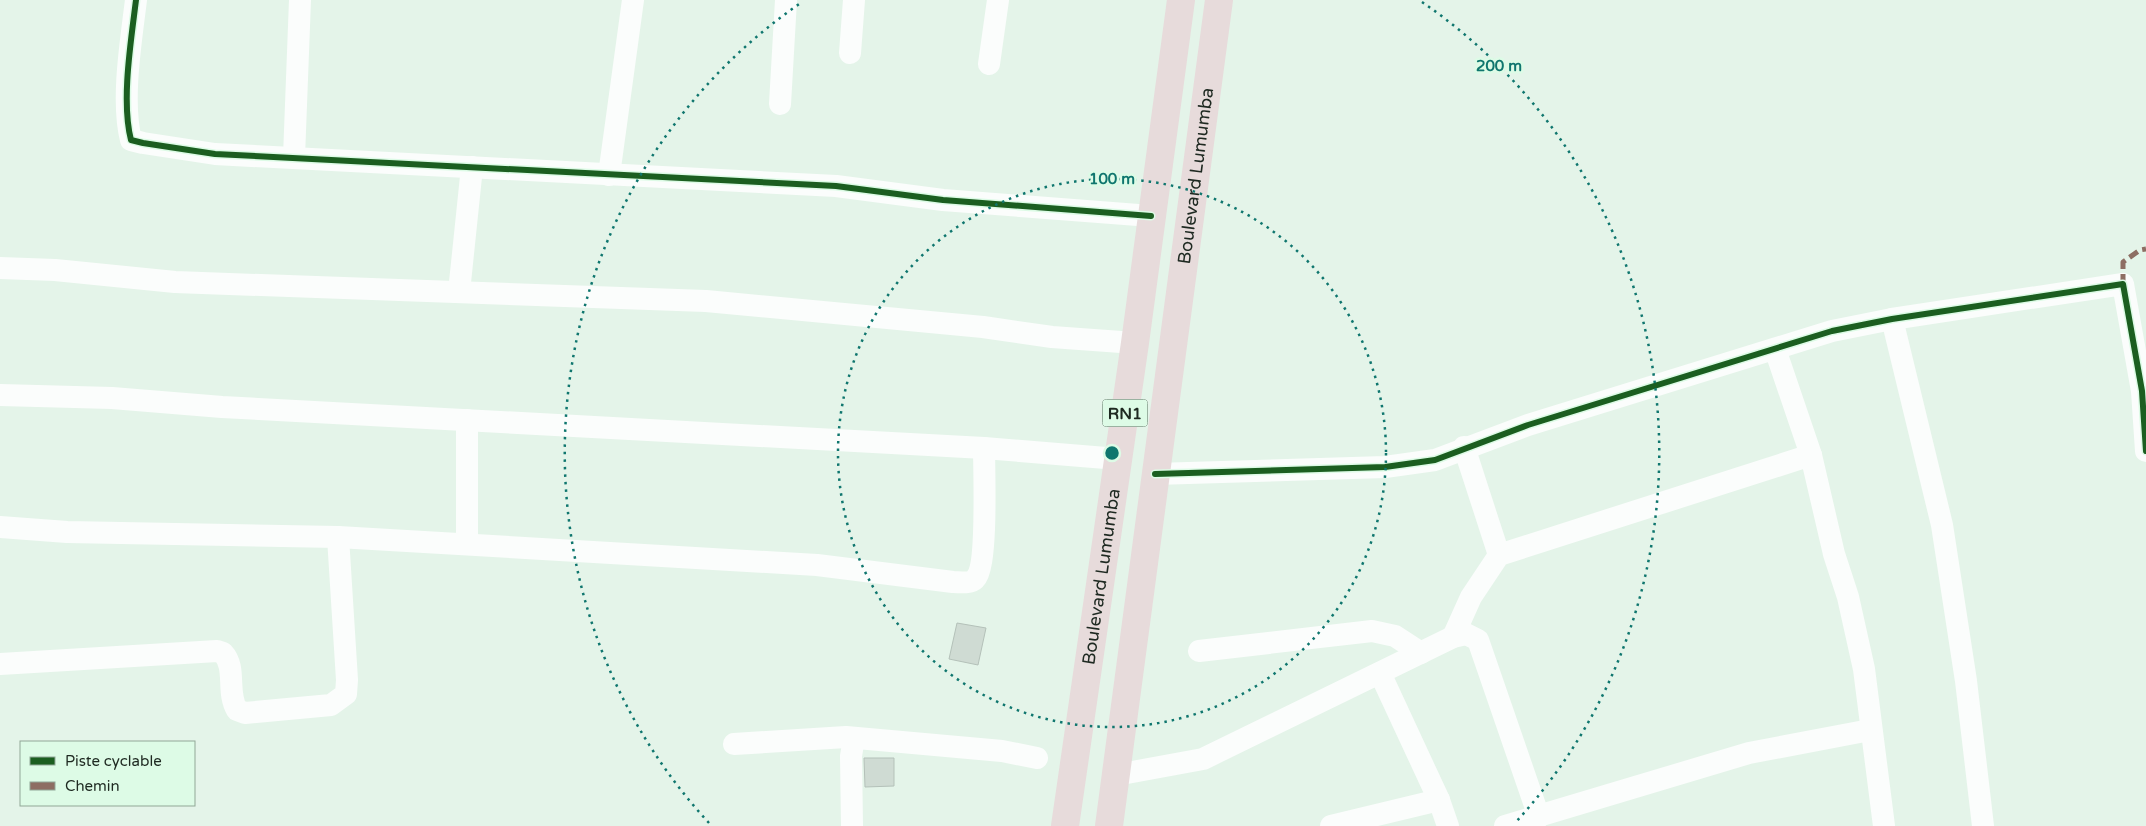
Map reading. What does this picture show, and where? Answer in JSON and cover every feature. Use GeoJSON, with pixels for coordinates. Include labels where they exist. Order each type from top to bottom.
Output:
{"type":"FeatureCollection","features":[{"type":"Feature","properties":{"kind":"highway","name":"Boulevard Lumumba"},"geometry":{"type":"LineString","coordinates":[[1065,826],[1135,343],[1181,0]]}},
{"type":"Feature","properties":{"kind":"highway","name":"Boulevard Lumumba"},"geometry":{"type":"LineString","coordinates":[[1109,826],[1220,0]]}},
{"type":"Feature","properties":{"kind":"street"},"geometry":{"type":"LineString","coordinates":[[136,0],[129,52],[128,126],[131,140],[214,154],[836,186],[944,200],[1151,216]]}},
{"type":"Feature","properties":{"kind":"street"},"geometry":{"type":"LineString","coordinates":[[294,157],[300,0]]}},
{"type":"Feature","properties":{"kind":"street"},"geometry":{"type":"LineString","coordinates":[[609,175],[633,0]]}},
{"type":"Feature","properties":{"kind":"street"},"geometry":{"type":"LineString","coordinates":[[780,104],[786,0]]}},
{"type":"Feature","properties":{"kind":"street"},"geometry":{"type":"LineString","coordinates":[[850,53],[854,0]]}},
{"type":"Feature","properties":{"kind":"street"},"geometry":{"type":"LineString","coordinates":[[989,64],[998,0]]}},
{"type":"Feature","properties":{"kind":"street"},"geometry":{"type":"LineString","coordinates":[[459,292],[472,167]]}},
{"type":"Feature","properties":{"kind":"street"},"geometry":{"type":"LineString","coordinates":[[0,268],[55,270],[175,282],[706,301],[983,327],[1052,337],[1135,343]]}},
{"type":"Feature","properties":{"kind":"street"},"geometry":{"type":"LineString","coordinates":[[1155,474],[1385,467],[1435,460],[1464,447],[1648,387],[1832,331],[1892,319],[2123,284],[2142,391],[2146,450]]}},
{"type":"Feature","properties":{"kind":"street"},"geometry":{"type":"LineString","coordinates":[[1892,319],[1942,525],[1966,681],[1983,826]]}},
{"type":"Feature","properties":{"kind":"street"},"geometry":{"type":"LineString","coordinates":[[1775,349],[1811,455],[1834,554],[1848,597],[1864,669],[1870,730],[1884,826]]}},
{"type":"Feature","properties":{"kind":"street"},"geometry":{"type":"LineString","coordinates":[[0,395],[112,398],[222,407],[984,448],[1118,459]]}},
{"type":"Feature","properties":{"kind":"street"},"geometry":{"type":"LineString","coordinates":[[467,420],[467,544]]}},
{"type":"Feature","properties":{"kind":"street"},"geometry":{"type":"LineString","coordinates":[[1464,447],[1499,555]]}},
{"type":"Feature","properties":{"kind":"street"},"geometry":{"type":"LineString","coordinates":[[0,527],[66,532],[338,536],[817,565],[953,582],[970,582],[976,578],[981,568],[984,448]]}},
{"type":"Feature","properties":{"kind":"street"},"geometry":{"type":"LineString","coordinates":[[1453,637],[1471,597],[1499,555],[1811,455]]}},
{"type":"Feature","properties":{"kind":"street"},"geometry":{"type":"LineString","coordinates":[[0,664],[217,651],[223,653],[230,664],[231,697],[237,710],[245,713],[332,705],[346,694],[347,680],[338,536]]}},
{"type":"Feature","properties":{"kind":"street"},"geometry":{"type":"LineString","coordinates":[[1199,651],[1372,631],[1395,636],[1421,653]]}},
{"type":"Feature","properties":{"kind":"street"},"geometry":{"type":"LineString","coordinates":[[1116,775],[1203,759],[1453,637],[1466,634],[1478,640],[1538,817]]}},
{"type":"Feature","properties":{"kind":"street"},"geometry":{"type":"LineString","coordinates":[[1380,674],[1439,800],[1448,826]]}},
{"type":"Feature","properties":{"kind":"street"},"geometry":{"type":"LineString","coordinates":[[1505,826],[1750,752],[1870,730]]}},
{"type":"Feature","properties":{"kind":"street"},"geometry":{"type":"LineString","coordinates":[[734,744],[854,738],[1002,751],[1037,758]]}},
{"type":"Feature","properties":{"kind":"street"},"geometry":{"type":"LineString","coordinates":[[852,826],[851,756],[854,738]]}},
{"type":"Feature","properties":{"kind":"street"},"geometry":{"type":"LineString","coordinates":[[1331,826],[1439,800]]}},
{"type":"Feature","properties":{"kind":"building"},"geometry":{"type":"Polygon","coordinates":[[[957,623],[986,628],[978,665],[949,659],[957,623]]]}},
{"type":"Feature","properties":{"kind":"building"},"geometry":{"type":"Polygon","coordinates":[[[864,758],[894,758],[894,786],[865,787],[864,758]]]}},
{"type":"Feature","properties":{"kind":"marked path"},"geometry":{"type":"LineString","coordinates":[[2123,284],[2123,262],[2140,250],[2146,249]]}},
{"type":"Feature","properties":{"kind":"cycle path"},"geometry":{"type":"LineString","coordinates":[[136,0],[128,71],[127,107],[131,140],[143,143],[215,154],[836,186],[943,200],[1151,216]]}},
{"type":"Feature","properties":{"kind":"cycle path"},"geometry":{"type":"LineString","coordinates":[[1155,474],[1385,467],[1435,460],[1528,425],[1832,331],[1892,319],[2123,284],[2142,391],[2146,451]]}}]}
